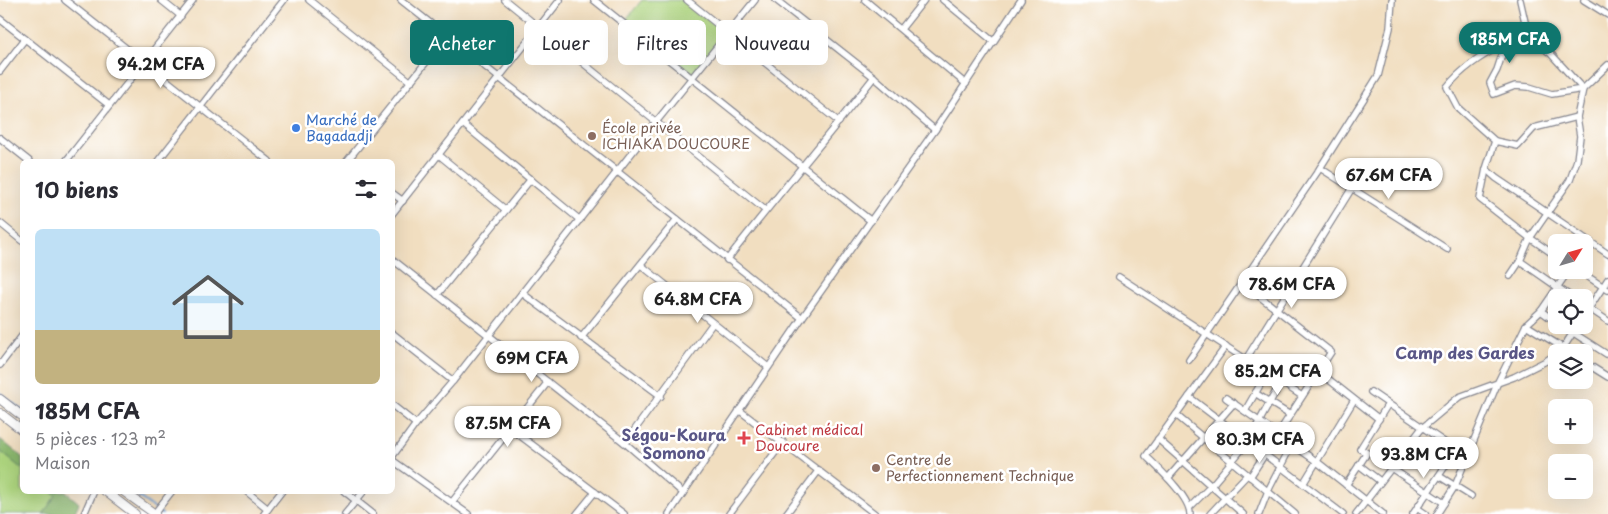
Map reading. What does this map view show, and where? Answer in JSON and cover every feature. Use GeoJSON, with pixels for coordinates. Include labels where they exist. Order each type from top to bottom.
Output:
{"type":"FeatureCollection","features":[{"type":"Feature","properties":{"kind":"main road"},"geometry":{"type":"LineString","coordinates":[[0,399],[20,414]]}},
{"type":"Feature","properties":{"kind":"main road"},"geometry":{"type":"LineString","coordinates":[[0,413],[20,428]]}},
{"type":"Feature","properties":{"kind":"main road"},"geometry":{"type":"LineString","coordinates":[[109,494],[135,514]]}},
{"type":"Feature","properties":{"kind":"main road"},"geometry":{"type":"LineString","coordinates":[[127,494],[154,514]]}},
{"type":"Feature","properties":{"kind":"street"},"geometry":{"type":"LineString","coordinates":[[65,0],[266,159]]}},
{"type":"Feature","properties":{"kind":"street"},"geometry":{"type":"LineString","coordinates":[[161,0],[181,16]]}},
{"type":"Feature","properties":{"kind":"street"},"geometry":{"type":"LineString","coordinates":[[68,159],[193,0]]}},
{"type":"Feature","properties":{"kind":"street"},"geometry":{"type":"LineString","coordinates":[[160,159],[284,0]]}},
{"type":"Feature","properties":{"kind":"street"},"geometry":{"type":"LineString","coordinates":[[309,0],[411,82]]}},
{"type":"Feature","properties":{"kind":"street"},"geometry":{"type":"LineString","coordinates":[[401,0],[427,20]]}},
{"type":"Feature","properties":{"kind":"street"},"geometry":{"type":"LineString","coordinates":[[505,0],[529,20]]}},
{"type":"Feature","properties":{"kind":"street"},"geometry":{"type":"LineString","coordinates":[[544,20],[560,0]]}},
{"type":"Feature","properties":{"kind":"street"},"geometry":{"type":"LineString","coordinates":[[594,0],[871,221]]}},
{"type":"Feature","properties":{"kind":"street"},"geometry":{"type":"LineString","coordinates":[[687,0],[716,23]]}},
{"type":"Feature","properties":{"kind":"street"},"geometry":{"type":"LineString","coordinates":[[739,20],[755,0]]}},
{"type":"Feature","properties":{"kind":"street"},"geometry":{"type":"LineString","coordinates":[[776,0],[874,77],[935,130]]}},
{"type":"Feature","properties":{"kind":"street"},"geometry":{"type":"LineString","coordinates":[[866,0],[966,84]]}},
{"type":"Feature","properties":{"kind":"street"},"geometry":{"type":"LineString","coordinates":[[901,29],[924,0]]}},
{"type":"Feature","properties":{"kind":"street"},"geometry":{"type":"LineString","coordinates":[[943,0],[951,3],[994,42]]}},
{"type":"Feature","properties":{"kind":"street"},"geometry":{"type":"LineString","coordinates":[[669,514],[802,318],[935,130],[1021,0]]}},
{"type":"Feature","properties":{"kind":"street"},"geometry":{"type":"LineString","coordinates":[[1190,360],[1241,282],[1320,168],[1378,76],[1390,28],[1392,0]]}},
{"type":"Feature","properties":{"kind":"street"},"geometry":{"type":"LineString","coordinates":[[1520,0],[1528,35],[1551,54],[1583,89]]}},
{"type":"Feature","properties":{"kind":"street"},"geometry":{"type":"LineString","coordinates":[[1584,0],[1608,15]]}},
{"type":"Feature","properties":{"kind":"street"},"geometry":{"type":"LineString","coordinates":[[0,19],[109,105]]}},
{"type":"Feature","properties":{"kind":"street"},"geometry":{"type":"LineString","coordinates":[[1528,35],[1506,43],[1485,54],[1457,74],[1447,87],[1458,108],[1495,141],[1518,146],[1534,128],[1577,117]]}},
{"type":"Feature","properties":{"kind":"street"},"geometry":{"type":"LineString","coordinates":[[0,71],[25,39]]}},
{"type":"Feature","properties":{"kind":"street"},"geometry":{"type":"LineString","coordinates":[[1506,43],[1497,70],[1490,83],[1494,94],[1515,86],[1529,87],[1552,94],[1583,89]]}},
{"type":"Feature","properties":{"kind":"street"},"geometry":{"type":"LineString","coordinates":[[395,210],[524,46]]}},
{"type":"Feature","properties":{"kind":"street"},"geometry":{"type":"LineString","coordinates":[[395,454],[416,424],[453,381],[716,48]]}},
{"type":"Feature","properties":{"kind":"street"},"geometry":{"type":"LineString","coordinates":[[350,159],[424,65]]}},
{"type":"Feature","properties":{"kind":"street"},"geometry":{"type":"LineString","coordinates":[[484,65],[802,318]]}},
{"type":"Feature","properties":{"kind":"street"},"geometry":{"type":"LineString","coordinates":[[585,65],[765,210]]}},
{"type":"Feature","properties":{"kind":"street"},"geometry":{"type":"LineString","coordinates":[[768,65],[840,122]]}},
{"type":"Feature","properties":{"kind":"street"},"geometry":{"type":"LineString","coordinates":[[1510,276],[1520,261],[1530,238],[1570,180],[1577,160],[1580,136],[1577,117],[1583,89],[1608,65]]}},
{"type":"Feature","properties":{"kind":"street"},"geometry":{"type":"LineString","coordinates":[[728,260],[765,210],[840,122],[874,77]]}},
{"type":"Feature","properties":{"kind":"street"},"geometry":{"type":"LineString","coordinates":[[463,124],[580,220]]}},
{"type":"Feature","properties":{"kind":"street"},"geometry":{"type":"LineString","coordinates":[[0,138],[26,159]]}},
{"type":"Feature","properties":{"kind":"street"},"geometry":{"type":"LineString","coordinates":[[1495,141],[1486,169],[1480,198],[1548,250]]}},
{"type":"Feature","properties":{"kind":"street"},"geometry":{"type":"LineString","coordinates":[[439,155],[506,210]]}},
{"type":"Feature","properties":{"kind":"street"},"geometry":{"type":"LineString","coordinates":[[1320,168],[1447,249]]}},
{"type":"Feature","properties":{"kind":"street"},"geometry":{"type":"LineString","coordinates":[[1486,169],[1496,178],[1608,254]]}},
{"type":"Feature","properties":{"kind":"street"},"geometry":{"type":"LineString","coordinates":[[437,294],[531,180]]}},
{"type":"Feature","properties":{"kind":"street"},"geometry":{"type":"LineString","coordinates":[[1246,359],[1352,188]]}},
{"type":"Feature","properties":{"kind":"street"},"geometry":{"type":"LineString","coordinates":[[395,195],[403,201]]}},
{"type":"Feature","properties":{"kind":"street"},"geometry":{"type":"LineString","coordinates":[[581,338],[677,219]]}},
{"type":"Feature","properties":{"kind":"street"},"geometry":{"type":"LineString","coordinates":[[0,222],[20,239]]}},
{"type":"Feature","properties":{"kind":"street"},"geometry":{"type":"LineString","coordinates":[[395,261],[625,443],[683,493]]}},
{"type":"Feature","properties":{"kind":"street"},"geometry":{"type":"LineString","coordinates":[[1520,261],[1561,289]]}},
{"type":"Feature","properties":{"kind":"street"},"geometry":{"type":"LineString","coordinates":[[641,265],[768,368]]}},
{"type":"Feature","properties":{"kind":"street"},"geometry":{"type":"LineString","coordinates":[[1119,276],[1302,396]]}},
{"type":"Feature","properties":{"kind":"street"},"geometry":{"type":"LineString","coordinates":[[1593,299],[1605,288],[1608,278]]}},
{"type":"Feature","properties":{"kind":"street"},"geometry":{"type":"LineString","coordinates":[[1437,514],[1455,486],[1498,382],[1526,325],[1541,311],[1563,279]]}},
{"type":"Feature","properties":{"kind":"street"},"geometry":{"type":"LineString","coordinates":[[1592,279],[1605,288]]}},
{"type":"Feature","properties":{"kind":"street"},"geometry":{"type":"LineString","coordinates":[[1210,514],[1248,476],[1278,434],[1331,352],[1241,282]]}},
{"type":"Feature","properties":{"kind":"street"},"geometry":{"type":"LineString","coordinates":[[522,294],[660,396]]}},
{"type":"Feature","properties":{"kind":"street"},"geometry":{"type":"LineString","coordinates":[[1541,311],[1548,316]]}},
{"type":"Feature","properties":{"kind":"street"},"geometry":{"type":"LineString","coordinates":[[1593,311],[1608,321]]}},
{"type":"Feature","properties":{"kind":"street"},"geometry":{"type":"LineString","coordinates":[[625,443],[713,323]]}},
{"type":"Feature","properties":{"kind":"street"},"geometry":{"type":"LineString","coordinates":[[1526,325],[1557,344]]}},
{"type":"Feature","properties":{"kind":"street"},"geometry":{"type":"LineString","coordinates":[[1575,334],[1608,355]]}},
{"type":"Feature","properties":{"kind":"street"},"geometry":{"type":"LineString","coordinates":[[395,335],[453,381]]}},
{"type":"Feature","properties":{"kind":"street"},"geometry":{"type":"LineString","coordinates":[[0,365],[20,339]]}},
{"type":"Feature","properties":{"kind":"street"},"geometry":{"type":"LineString","coordinates":[[1190,514],[1190,507],[1168,478],[1146,456],[1226,346]]}},
{"type":"Feature","properties":{"kind":"street"},"geometry":{"type":"LineString","coordinates":[[1356,514],[1422,428],[1459,397],[1530,369],[1548,360]]}},
{"type":"Feature","properties":{"kind":"street"},"geometry":{"type":"LineString","coordinates":[[1593,368],[1608,377]]}},
{"type":"Feature","properties":{"kind":"street"},"geometry":{"type":"LineString","coordinates":[[1318,371],[1379,419]]}},
{"type":"Feature","properties":{"kind":"street"},"geometry":{"type":"LineString","coordinates":[[1245,411],[1267,373]]}},
{"type":"Feature","properties":{"kind":"street"},"geometry":{"type":"LineString","coordinates":[[452,502],[548,382]]}},
{"type":"Feature","properties":{"kind":"street"},"geometry":{"type":"LineString","coordinates":[[1190,507],[1211,486],[1248,442],[1281,382]]}},
{"type":"Feature","properties":{"kind":"street"},"geometry":{"type":"LineString","coordinates":[[1371,392],[1447,444]]}},
{"type":"Feature","properties":{"kind":"street"},"geometry":{"type":"LineString","coordinates":[[1255,394],[1290,415]]}},
{"type":"Feature","properties":{"kind":"street"},"geometry":{"type":"LineString","coordinates":[[1189,397],[1343,514]]}},
{"type":"Feature","properties":{"kind":"street"},"geometry":{"type":"LineString","coordinates":[[1226,398],[1292,444],[1383,514]]}},
{"type":"Feature","properties":{"kind":"street"},"geometry":{"type":"LineString","coordinates":[[1303,484],[1354,400]]}},
{"type":"Feature","properties":{"kind":"street"},"geometry":{"type":"LineString","coordinates":[[1168,478],[1234,404]]}},
{"type":"Feature","properties":{"kind":"street"},"geometry":{"type":"LineString","coordinates":[[1346,485],[1367,453],[1360,449],[1388,404]]}},
{"type":"Feature","properties":{"kind":"street"},"geometry":{"type":"LineString","coordinates":[[395,408],[416,424]]}},
{"type":"Feature","properties":{"kind":"street"},"geometry":{"type":"LineString","coordinates":[[739,410],[875,514]]}},
{"type":"Feature","properties":{"kind":"street"},"geometry":{"type":"LineString","coordinates":[[1176,415],[1296,514]]}},
{"type":"Feature","properties":{"kind":"street"},"geometry":{"type":"LineString","coordinates":[[510,428],[624,514]]}},
{"type":"Feature","properties":{"kind":"street"},"geometry":{"type":"LineString","coordinates":[[1218,451],[1234,431]]}},
{"type":"Feature","properties":{"kind":"street"},"geometry":{"type":"LineString","coordinates":[[1158,439],[1242,514]]}},
{"type":"Feature","properties":{"kind":"street"},"geometry":{"type":"LineString","coordinates":[[729,514],[783,442]]}},
{"type":"Feature","properties":{"kind":"street"},"geometry":{"type":"LineString","coordinates":[[1259,514],[1292,444]]}},
{"type":"Feature","properties":{"kind":"street"},"geometry":{"type":"LineString","coordinates":[[1413,514],[1452,456]]}},
{"type":"Feature","properties":{"kind":"street"},"geometry":{"type":"LineString","coordinates":[[395,460],[468,514]]}},
{"type":"Feature","properties":{"kind":"street"},"geometry":{"type":"LineString","coordinates":[[1359,465],[1380,481]]}},
{"type":"Feature","properties":{"kind":"street"},"geometry":{"type":"LineString","coordinates":[[1391,468],[1444,503]]}},
{"type":"Feature","properties":{"kind":"street"},"geometry":{"type":"LineString","coordinates":[[786,514],[819,470]]}},
{"type":"Feature","properties":{"kind":"street"},"geometry":{"type":"LineString","coordinates":[[1439,476],[1470,496]]}},
{"type":"Feature","properties":{"kind":"street"},"geometry":{"type":"LineString","coordinates":[[577,514],[595,492]]}},
{"type":"Feature","properties":{"kind":"street"},"geometry":{"type":"LineString","coordinates":[[84,514],[93,494]]}},
{"type":"Feature","properties":{"kind":"street"},"geometry":{"type":"LineString","coordinates":[[154,514],[170,494]]}},
{"type":"Feature","properties":{"kind":"street"},"geometry":{"type":"LineString","coordinates":[[249,494],[266,512],[280,494]]}},
{"type":"Feature","properties":{"kind":"street"},"geometry":{"type":"LineString","coordinates":[[348,494],[373,514]]}},
{"type":"Feature","properties":{"kind":"street"},"geometry":{"type":"LineString","coordinates":[[346,514],[362,494]]}},
{"type":"Feature","properties":{"kind":"street"},"geometry":{"type":"LineString","coordinates":[[1417,508],[1426,514]]}},
{"type":"Feature","properties":{"kind":"green space"},"geometry":{"type":"Polygon","coordinates":[[[642,0],[687,0],[716,23],[716,48],[706,60],[706,20],[625,20],[642,0]]]}},
{"type":"Feature","properties":{"kind":"green space"},"geometry":{"type":"Polygon","coordinates":[[[676,65],[702,65],[692,78],[676,65]]]}},
{"type":"Feature","properties":{"kind":"green space"},"geometry":{"type":"Polygon","coordinates":[[[0,439],[20,455],[20,467],[0,451],[0,439]]]}},
{"type":"Feature","properties":{"kind":"green space"},"geometry":{"type":"Polygon","coordinates":[[[0,448],[20,463],[20,494],[57,494],[48,514],[0,514],[0,448]]]}},
{"type":"Feature","properties":{"kind":"green space"},"geometry":{"type":"Polygon","coordinates":[[[55,494],[68,494],[79,503],[74,514],[43,514],[56,495],[55,494]]]}},
{"type":"Feature","properties":{"kind":"waterway"},"geometry":{"type":"LineString","coordinates":[[0,393],[20,408]]}},
{"type":"Feature","properties":{"kind":"waterway"},"geometry":{"type":"LineString","coordinates":[[135,494],[162,514]]}},
{"type":"Feature","properties":{"kind":"place","name":"Marché de Bagadadji"},"geometry":{"type":"Point","coordinates":[296,128]}},
{"type":"Feature","properties":{"kind":"place","name":"École privée ICHIAKA DOUCOURE"},"geometry":{"type":"Point","coordinates":[592,136]}},
{"type":"Feature","properties":{"kind":"place","name":"Cabinet médical Doucoure"},"geometry":{"type":"Point","coordinates":[744,438]}},
{"type":"Feature","properties":{"kind":"place","name":"Centre de Perfectionnement Technique"},"geometry":{"type":"Point","coordinates":[876,468]}},
{"type":"Feature","properties":{"kind":"district","name":"Camp des Gardes"},"geometry":{"type":"Point","coordinates":[1465,353]}},
{"type":"Feature","properties":{"kind":"district","name":"Ségou-Koura Somono"},"geometry":{"type":"Point","coordinates":[674,444]}}]}
